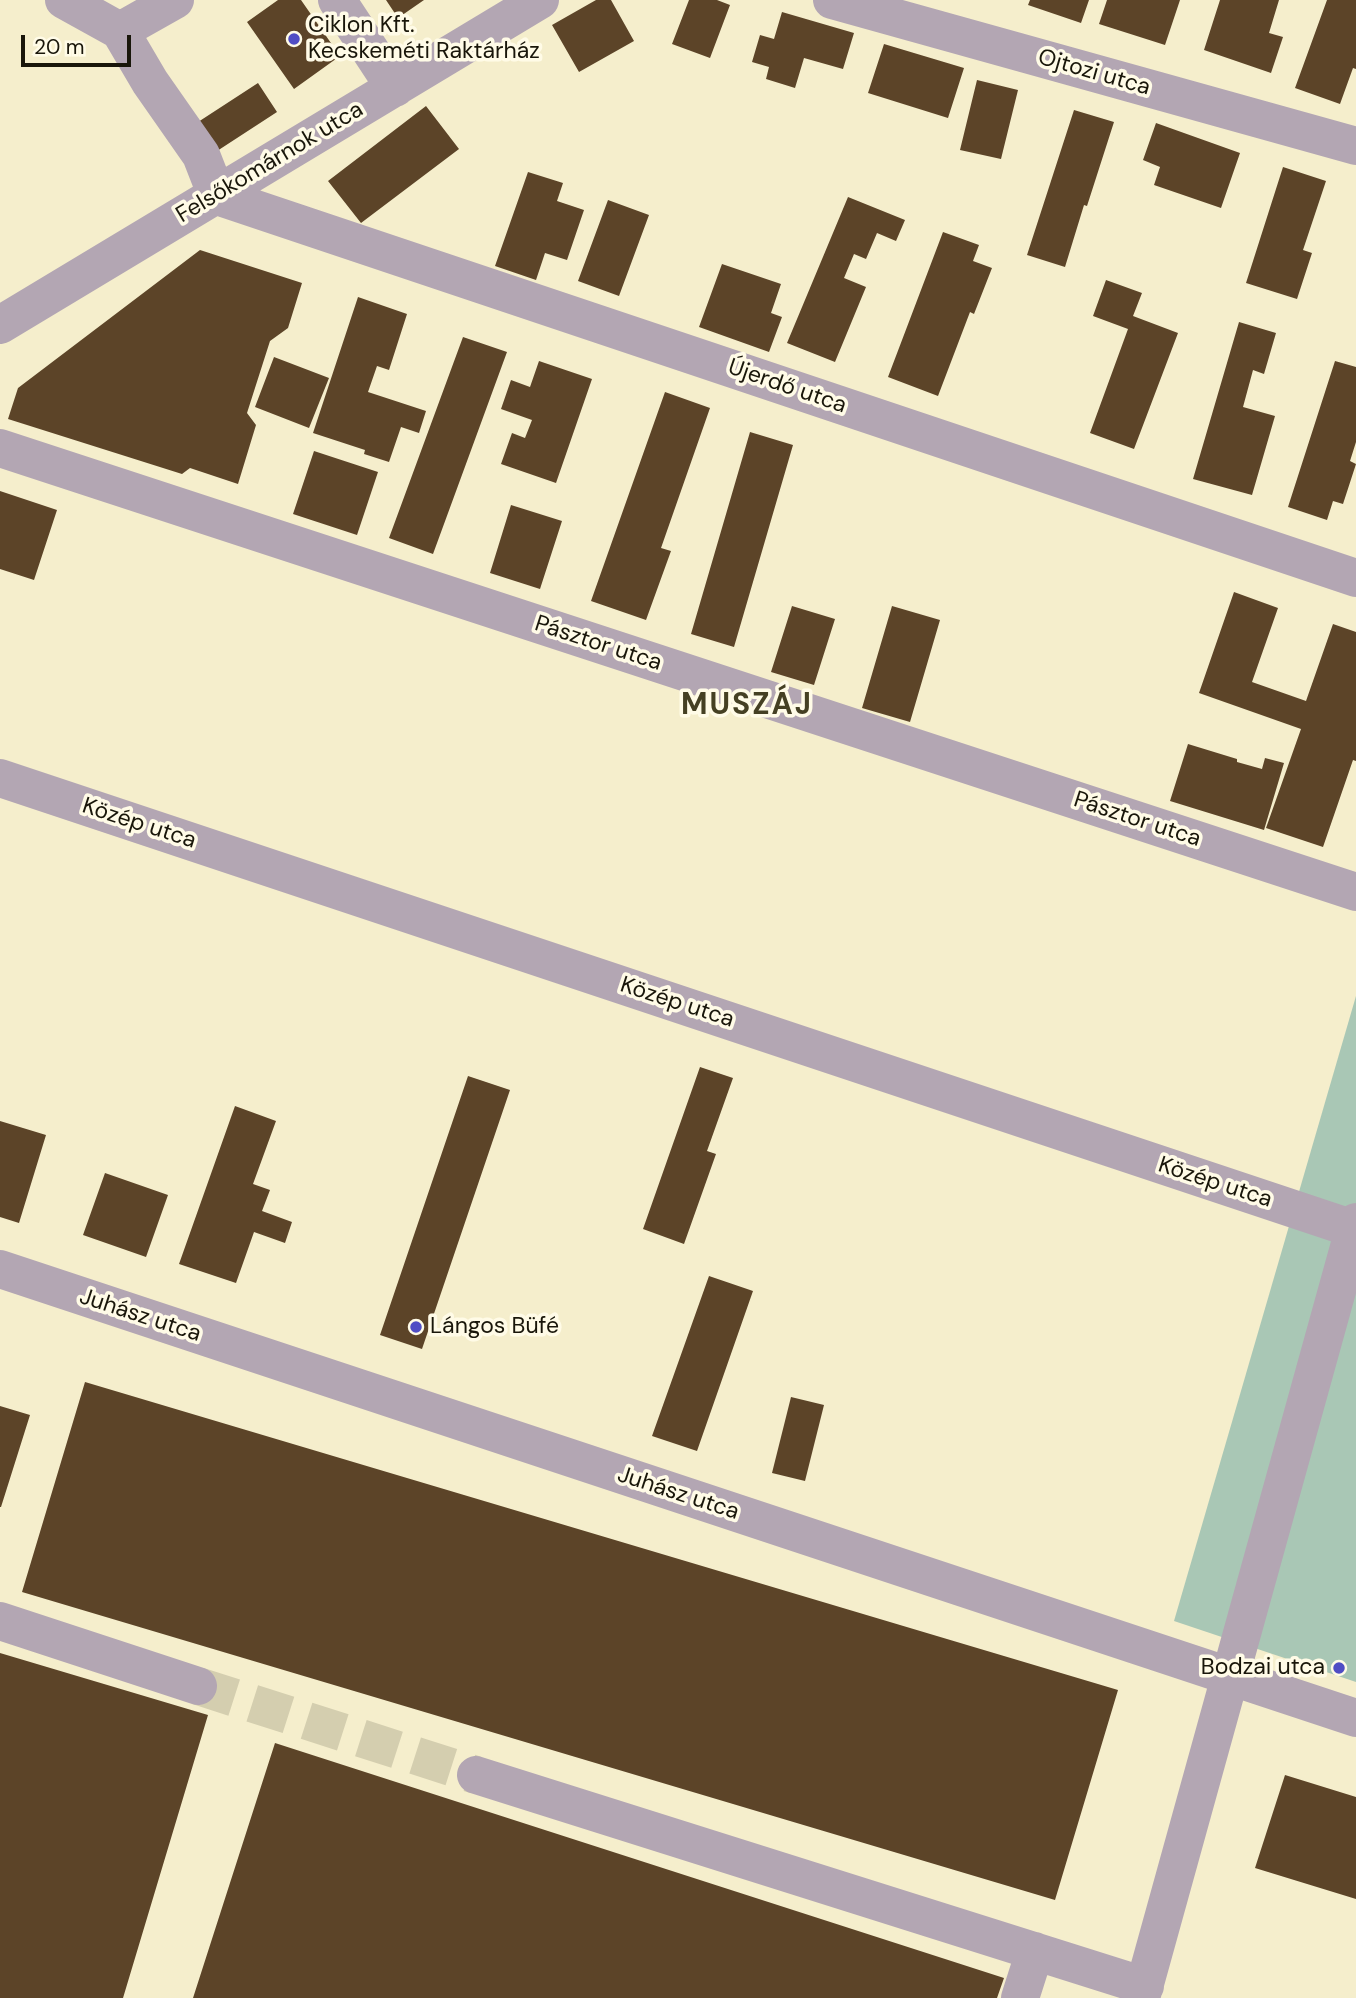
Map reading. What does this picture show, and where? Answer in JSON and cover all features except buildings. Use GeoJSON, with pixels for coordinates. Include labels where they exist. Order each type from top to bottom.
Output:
{"type":"FeatureCollection","features":[{"type":"Feature","properties":{"kind":"street"},"geometry":{"type":"LineString","coordinates":[[64,0],[120,31],[150,82],[201,155],[217,195]]}},
{"type":"Feature","properties":{"kind":"street"},"geometry":{"type":"LineString","coordinates":[[120,31],[175,0]]}},
{"type":"Feature","properties":{"kind":"street"},"geometry":{"type":"LineString","coordinates":[[337,0],[395,88]]}},
{"type":"Feature","properties":{"kind":"street","name":"Felsőkomárnok utca"},"geometry":{"type":"LineString","coordinates":[[0,325],[540,0]]}},
{"type":"Feature","properties":{"kind":"street","name":"Ojtozi utca"},"geometry":{"type":"LineString","coordinates":[[832,0],[1356,146]]}},
{"type":"Feature","properties":{"kind":"street","name":"Újerdő utca"},"geometry":{"type":"LineString","coordinates":[[217,195],[1356,578]]}},
{"type":"Feature","properties":{"kind":"street","name":"Pásztor utca"},"geometry":{"type":"LineString","coordinates":[[0,448],[1356,892]]}},
{"type":"Feature","properties":{"kind":"street","name":"Közép utca"},"geometry":{"type":"LineString","coordinates":[[0,778],[1355,1225]]}},
{"type":"Feature","properties":{"kind":"street"},"geometry":{"type":"LineString","coordinates":[[476,1775],[1035,1951],[1143,1992],[1355,1225]]}},
{"type":"Feature","properties":{"kind":"street","name":"Juhász utca"},"geometry":{"type":"LineString","coordinates":[[0,1269],[1356,1718]]}},
{"type":"Feature","properties":{"kind":"street"},"geometry":{"type":"LineString","coordinates":[[0,1622],[198,1686]]}},
{"type":"Feature","properties":{"kind":"street"},"geometry":{"type":"LineString","coordinates":[[1020,1998],[1035,1951]]}},
{"type":"Feature","properties":{"kind":"green space"},"geometry":{"type":"Polygon","coordinates":[[[1356,996],[1356,1682],[1174,1621],[1356,996]]]}},
{"type":"Feature","properties":{"kind":"tunnel"},"geometry":{"type":"LineString","coordinates":[[198,1686],[476,1775]]}},
{"type":"Feature","properties":{"kind":"place","name":"Ciklon Kft. Kecskeméti Raktárház"},"geometry":{"type":"Point","coordinates":[294,39]}},
{"type":"Feature","properties":{"kind":"place","name":"Lángos Büfé"},"geometry":{"type":"Point","coordinates":[416,1327]}},
{"type":"Feature","properties":{"kind":"place","name":"Bodzai utca"},"geometry":{"type":"Point","coordinates":[1339,1668]}},
{"type":"Feature","properties":{"kind":"district","name":"MUSZÁJ"},"geometry":{"type":"Point","coordinates":[747,706]}}]}
